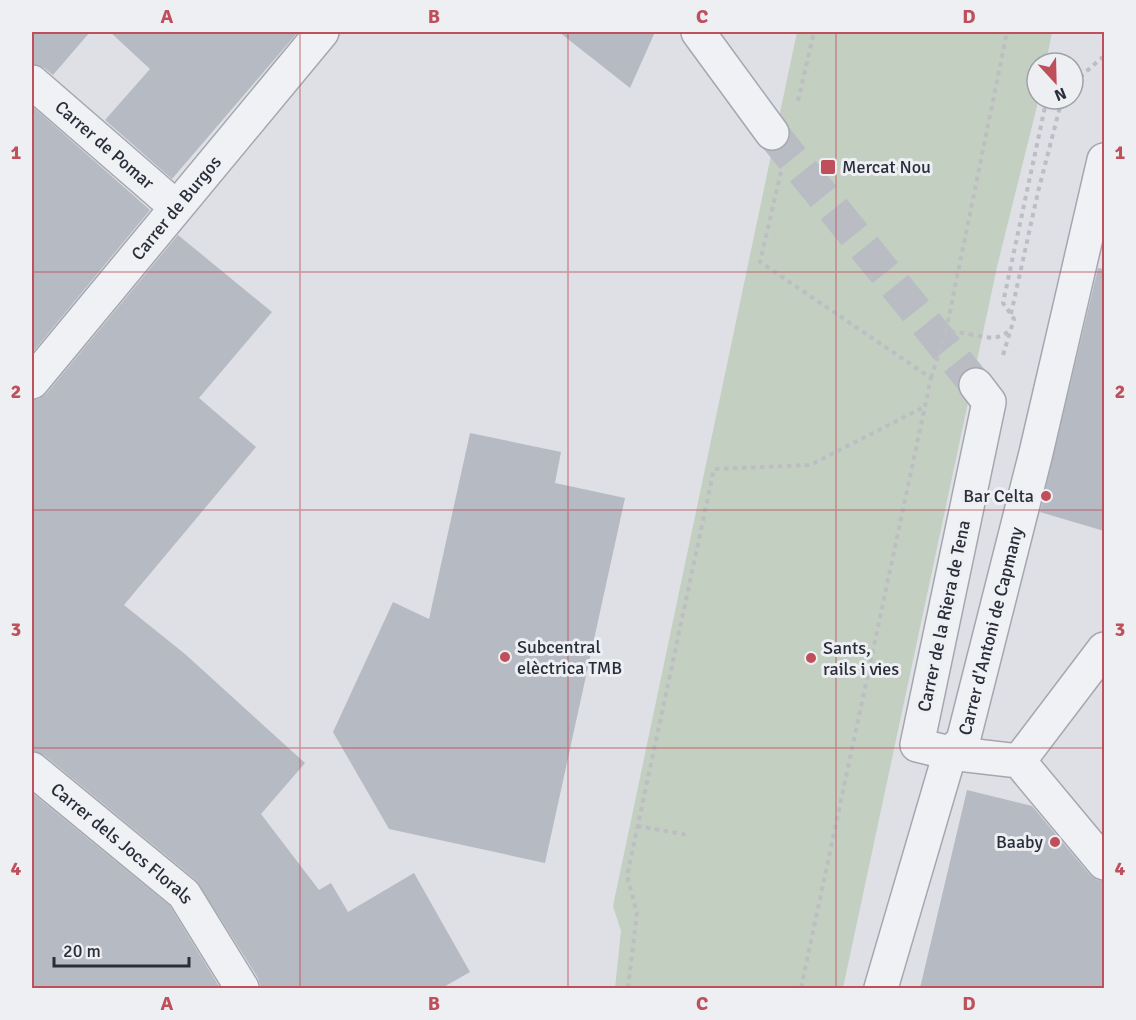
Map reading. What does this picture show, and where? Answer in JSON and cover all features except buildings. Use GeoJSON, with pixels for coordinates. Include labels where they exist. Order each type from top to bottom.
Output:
{"type":"FeatureCollection","features":[{"type":"Feature","properties":{"kind":"street","name":"Carrer de Burgos"},"geometry":{"type":"LineString","coordinates":[[32,382],[322,32]]}},
{"type":"Feature","properties":{"kind":"street"},"geometry":{"type":"LineString","coordinates":[[698,32],[784,122]]}},
{"type":"Feature","properties":{"kind":"street","name":"Carrer de Pomar"},"geometry":{"type":"LineString","coordinates":[[32,82],[176,207]]}},
{"type":"Feature","properties":{"kind":"street","name":"Carrer d'Antoni de Capmany"},"geometry":{"type":"LineString","coordinates":[[881,988],[950,753],[963,741],[1036,453],[1104,160]]}},
{"type":"Feature","properties":{"kind":"street","name":"Carrer de la Riera de Tena"},"geometry":{"type":"LineString","coordinates":[[950,753],[917,745],[983,394]]}},
{"type":"Feature","properties":{"kind":"street"},"geometry":{"type":"LineString","coordinates":[[1019,761],[1104,650]]}},
{"type":"Feature","properties":{"kind":"street"},"geometry":{"type":"LineString","coordinates":[[950,753],[1019,761],[1104,863]]}},
{"type":"Feature","properties":{"kind":"street","name":"Carrer dels Jocs Florals"},"geometry":{"type":"LineString","coordinates":[[32,769],[184,894],[242,988]]}},
{"type":"Feature","properties":{"kind":"path"},"geometry":{"type":"LineString","coordinates":[[784,122],[814,32]]}},
{"type":"Feature","properties":{"kind":"path"},"geometry":{"type":"LineString","coordinates":[[801,988],[931,378],[946,331],[1007,32]]}},
{"type":"Feature","properties":{"kind":"path"},"geometry":{"type":"LineString","coordinates":[[1085,73],[1104,56]]}},
{"type":"Feature","properties":{"kind":"path"},"geometry":{"type":"LineString","coordinates":[[983,394],[1014,319],[1003,303],[1044,111]]}},
{"type":"Feature","properties":{"kind":"path"},"geometry":{"type":"LineString","coordinates":[[1011,315],[1038,192],[1059,111]]}},
{"type":"Feature","properties":{"kind":"path"},"geometry":{"type":"LineString","coordinates":[[782,170],[760,261],[931,378]]}},
{"type":"Feature","properties":{"kind":"path"},"geometry":{"type":"LineString","coordinates":[[946,331],[991,339],[1004,336],[1012,326]]}},
{"type":"Feature","properties":{"kind":"path"},"geometry":{"type":"LineString","coordinates":[[628,988],[637,913],[627,876],[714,469],[810,465],[925,406]]}},
{"type":"Feature","properties":{"kind":"path"},"geometry":{"type":"LineString","coordinates":[[637,826],[688,835]]}},
{"type":"Feature","properties":{"kind":"green space"},"geometry":{"type":"Polygon","coordinates":[[[797,32],[1052,32],[1048,51],[1025,51],[1025,111],[1036,111],[997,267],[843,988],[615,988],[621,931],[613,906],[797,32]]]}},
{"type":"Feature","properties":{"kind":"tunnel"},"geometry":{"type":"LineString","coordinates":[[772,133],[976,385]]}},
{"type":"Feature","properties":{"kind":"place","name":"Mercat Nou"},"geometry":{"type":"Point","coordinates":[828,167]}},
{"type":"Feature","properties":{"kind":"place","name":"Bar Celta"},"geometry":{"type":"Point","coordinates":[1046,496]}},
{"type":"Feature","properties":{"kind":"place","name":"Subcentral elèctrica TMB"},"geometry":{"type":"Point","coordinates":[505,657]}},
{"type":"Feature","properties":{"kind":"place","name":"Sants, rails i vies"},"geometry":{"type":"Point","coordinates":[811,658]}},
{"type":"Feature","properties":{"kind":"place","name":"Baaby"},"geometry":{"type":"Point","coordinates":[1055,842]}}]}
